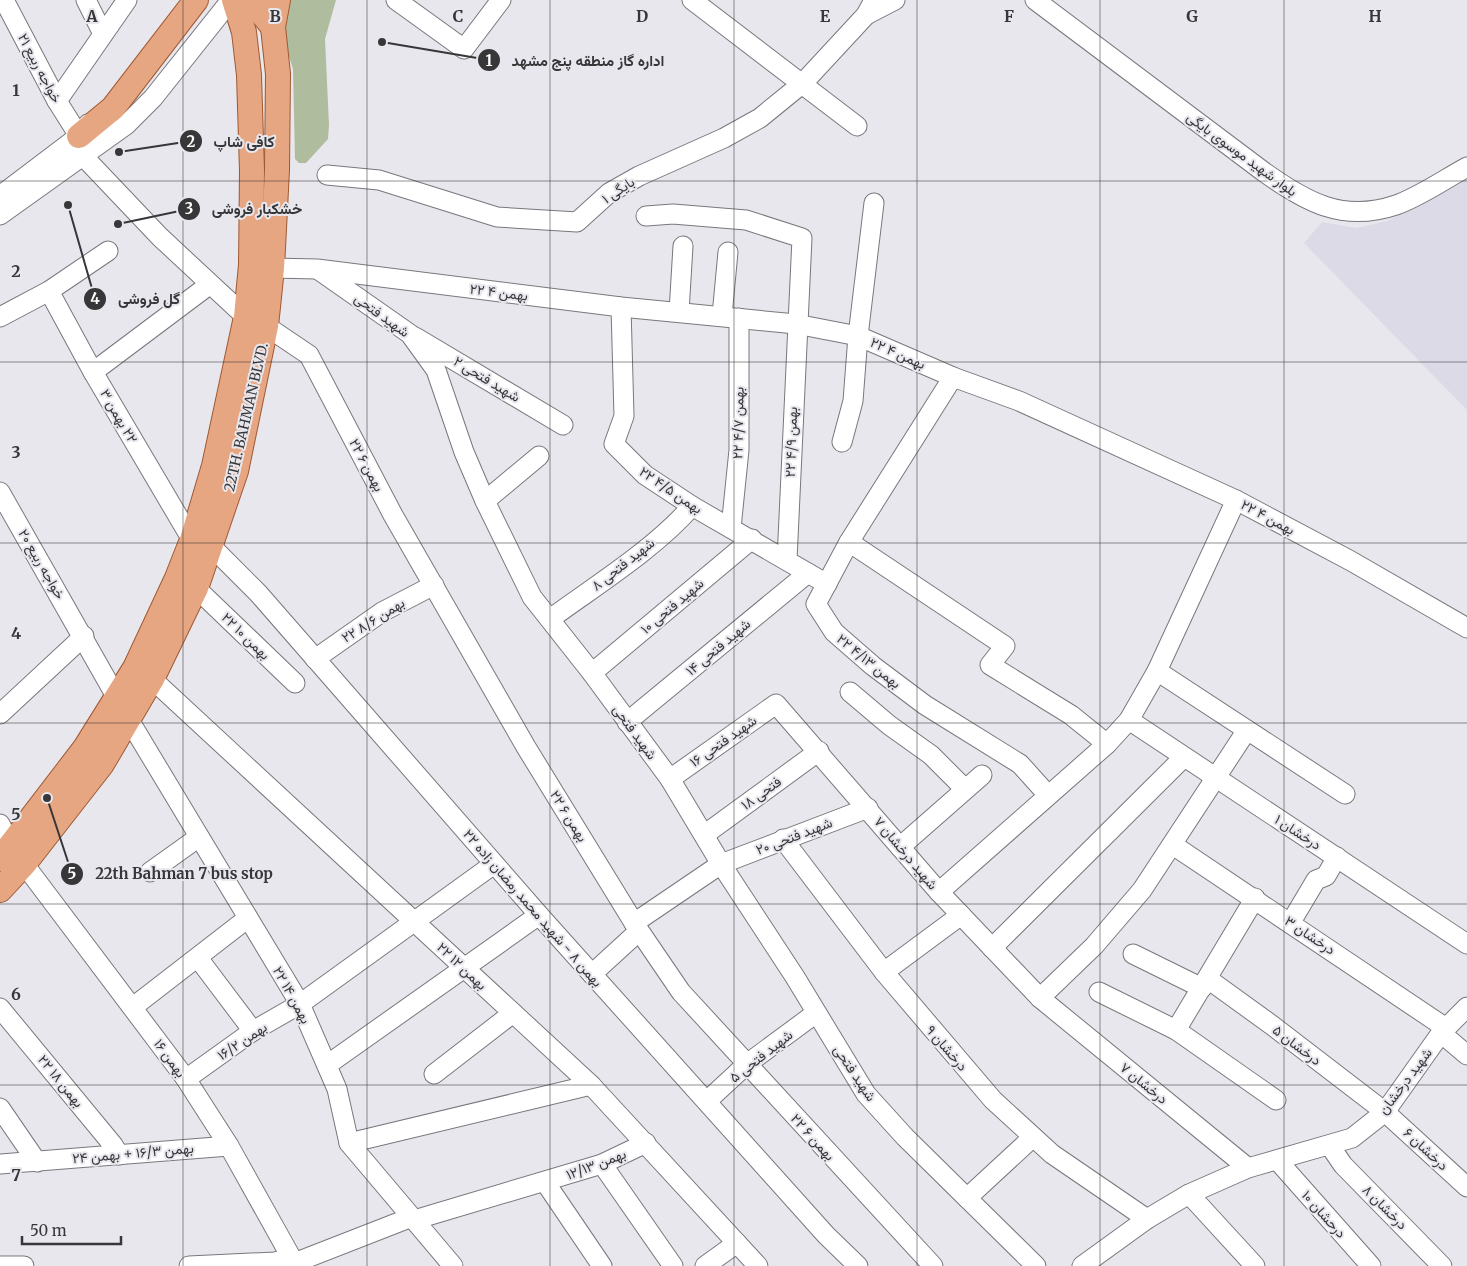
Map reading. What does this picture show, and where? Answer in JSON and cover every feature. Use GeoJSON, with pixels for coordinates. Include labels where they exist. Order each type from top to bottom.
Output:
{"type":"FeatureCollection","features":[{"type":"Feature","properties":{"kind":"main road"},"geometry":{"type":"LineString","coordinates":[[81,146],[113,108],[196,0]]}},
{"type":"Feature","properties":{"kind":"main road","name":"22TH. BAHMAN BLVD."},"geometry":{"type":"LineString","coordinates":[[232,0],[244,32],[249,85],[250,265],[256,322]]}},
{"type":"Feature","properties":{"kind":"main road"},"geometry":{"type":"LineString","coordinates":[[251,0],[273,27]]}},
{"type":"Feature","properties":{"kind":"main road","name":"22TH. BAHMAN BLVD."},"geometry":{"type":"LineString","coordinates":[[0,890],[12,856],[118,698],[177,578],[202,543],[236,472],[256,322],[272,268],[277,170],[278,82],[273,27],[278,0]]}},
{"type":"Feature","properties":{"kind":"main road","name":"22TH. BAHMAN BLVD."},"geometry":{"type":"LineString","coordinates":[[12,856],[102,764],[129,720],[152,679],[196,588],[202,543]]}},
{"type":"Feature","properties":{"kind":"street","name":"خواجه ربیع ۲۱"},"geometry":{"type":"LineString","coordinates":[[4,0],[81,146],[209,285]]}},
{"type":"Feature","properties":{"kind":"street"},"geometry":{"type":"LineString","coordinates":[[86,0],[103,34]]}},
{"type":"Feature","properties":{"kind":"street"},"geometry":{"type":"LineString","coordinates":[[57,100],[127,0]]}},
{"type":"Feature","properties":{"kind":"street"},"geometry":{"type":"LineString","coordinates":[[0,215],[81,146],[183,0]]}},
{"type":"Feature","properties":{"kind":"street"},"geometry":{"type":"LineString","coordinates":[[0,196],[81,146],[126,125],[153,98],[232,0]]}},
{"type":"Feature","properties":{"kind":"street"},"geometry":{"type":"LineString","coordinates":[[396,0],[464,49],[501,0]]}},
{"type":"Feature","properties":{"kind":"street"},"geometry":{"type":"LineString","coordinates":[[692,0],[857,126]]}},
{"type":"Feature","properties":{"kind":"street"},"geometry":{"type":"LineString","coordinates":[[870,8],[895,0]]}},
{"type":"Feature","properties":{"kind":"street","name":"بلوار شهید موسوی بایگی"},"geometry":{"type":"LineString","coordinates":[[1033,2],[1296,195],[1331,209],[1355,213],[1396,205],[1467,167]]}},
{"type":"Feature","properties":{"kind":"street","name":"بایگی ۱"},"geometry":{"type":"LineString","coordinates":[[327,175],[379,180],[497,218],[577,222],[609,193],[638,176],[724,138],[760,118],[803,84],[870,8]]}},
{"type":"Feature","properties":{"kind":"street"},"geometry":{"type":"LineString","coordinates":[[842,442],[854,401],[858,336],[874,203]]}},
{"type":"Feature","properties":{"kind":"street","name":"۲۲ بهمن ۴/۹"},"geometry":{"type":"LineString","coordinates":[[646,216],[673,214],[746,220],[802,238],[796,324],[787,560]]}},
{"type":"Feature","properties":{"kind":"street"},"geometry":{"type":"LineString","coordinates":[[679,312],[682,246]]}},
{"type":"Feature","properties":{"kind":"street"},"geometry":{"type":"LineString","coordinates":[[0,317],[49,291],[108,250]]}},
{"type":"Feature","properties":{"kind":"street","name":"۲۲ بهمن ۴/۷"},"geometry":{"type":"LineString","coordinates":[[728,252],[730,317],[739,450],[732,528]]}},
{"type":"Feature","properties":{"kind":"street","name":"۲۲ بهمن ۴"},"geometry":{"type":"LineString","coordinates":[[272,268],[317,269],[621,306],[796,324],[858,336],[953,377],[1019,401],[1236,500],[1351,561],[1467,628]]}},
{"type":"Feature","properties":{"kind":"street","name":"شهید فتحی"},"geometry":{"type":"LineString","coordinates":[[317,269],[410,334],[436,370],[464,452],[485,501],[532,597],[592,673],[670,779],[721,864],[866,1094],[905,1138],[1036,1266]]}},
{"type":"Feature","properties":{"kind":"street"},"geometry":{"type":"LineString","coordinates":[[93,372],[209,285]]}},
{"type":"Feature","properties":{"kind":"street","name":"۲۲ بهمن ۶"},"geometry":{"type":"LineString","coordinates":[[209,285],[256,322],[309,355],[393,515],[526,747],[637,927],[681,992],[933,1266]]}},
{"type":"Feature","properties":{"kind":"street","name":"٢٢ بهمن ۳"},"geometry":{"type":"LineString","coordinates":[[49,291],[93,372],[202,543]]}},
{"type":"Feature","properties":{"kind":"street","name":"۲۲ بهمن ۴/۵"},"geometry":{"type":"LineString","coordinates":[[621,306],[624,416],[614,444],[645,474],[692,506],[827,584]]}},
{"type":"Feature","properties":{"kind":"street","name":"شهید فتحی ۲"},"geometry":{"type":"LineString","coordinates":[[410,334],[563,424]]}},
{"type":"Feature","properties":{"kind":"street","name":"۲۲ بهمن ۴/۱۳"},"geometry":{"type":"LineString","coordinates":[[953,377],[849,542],[816,604],[834,632],[873,666],[925,705],[1020,764],[1047,794]]}},
{"type":"Feature","properties":{"kind":"street"},"geometry":{"type":"LineString","coordinates":[[485,501],[539,456]]}},
{"type":"Feature","properties":{"kind":"street","name":"خواجه ربیع ۲۰"},"geometry":{"type":"LineString","coordinates":[[0,492],[118,698]]}},
{"type":"Feature","properties":{"kind":"street"},"geometry":{"type":"LineString","coordinates":[[939,892],[1047,794],[1107,744],[1129,720],[1157,671],[1236,500]]}},
{"type":"Feature","properties":{"kind":"street","name":"شهید فتحی ۸"},"geometry":{"type":"LineString","coordinates":[[550,619],[626,564],[683,516],[692,506]]}},
{"type":"Feature","properties":{"kind":"street","name":"شهید فتحی ۱۰"},"geometry":{"type":"LineString","coordinates":[[592,673],[752,539]]}},
{"type":"Feature","properties":{"kind":"street"},"geometry":{"type":"LineString","coordinates":[[849,542],[1005,646],[990,665],[1072,715],[1107,744]]}},
{"type":"Feature","properties":{"kind":"street","name":"۲۲ بهمن ۸ - شهید محمد رمضان زاده"},"geometry":{"type":"LineString","coordinates":[[202,543],[258,593],[539,915],[826,1235],[858,1266]]}},
{"type":"Feature","properties":{"kind":"street","name":"شهید فتحی ۱۴"},"geometry":{"type":"LineString","coordinates":[[628,722],[808,573]]}},
{"type":"Feature","properties":{"kind":"street","name":"۲۲ بهمن ۸/۶"},"geometry":{"type":"LineString","coordinates":[[315,659],[382,612],[434,585]]}},
{"type":"Feature","properties":{"kind":"street","name":"۲۲ بهمن ۱۰"},"geometry":{"type":"LineString","coordinates":[[196,588],[295,683]]}},
{"type":"Feature","properties":{"kind":"street"},"geometry":{"type":"LineString","coordinates":[[0,714],[84,636]]}},
{"type":"Feature","properties":{"kind":"street"},"geometry":{"type":"LineString","coordinates":[[1157,671],[1345,794]]}},
{"type":"Feature","properties":{"kind":"street","name":"۲۲ بهمن ۱۲"},"geometry":{"type":"LineString","coordinates":[[152,679],[591,1085],[758,1266]]}},
{"type":"Feature","properties":{"kind":"street"},"geometry":{"type":"LineString","coordinates":[[850,692],[889,725],[931,755],[966,789]]}},
{"type":"Feature","properties":{"kind":"street","name":"شهید درخشان ۷"},"geometry":{"type":"LineString","coordinates":[[776,704],[939,892],[1040,998]]}},
{"type":"Feature","properties":{"kind":"street","name":"شهید فتحی ۱۶"},"geometry":{"type":"LineString","coordinates":[[670,779],[776,704]]}},
{"type":"Feature","properties":{"kind":"street","name":"۲۲ بهمن ۱۴"},"geometry":{"type":"LineString","coordinates":[[129,720],[300,1004],[338,1089],[349,1143],[453,1266]]}},
{"type":"Feature","properties":{"kind":"street","name":"درخشان ۱"},"geometry":{"type":"LineString","coordinates":[[1129,720],[1467,944]]}},
{"type":"Feature","properties":{"kind":"street"},"geometry":{"type":"LineString","coordinates":[[1040,998],[1094,946],[1142,890],[1247,730]]}},
{"type":"Feature","properties":{"kind":"street","name":"فتحی ۱۸"},"geometry":{"type":"LineString","coordinates":[[704,835],[818,751]]}},
{"type":"Feature","properties":{"kind":"street"},"geometry":{"type":"LineString","coordinates":[[992,948],[1184,757]]}},
{"type":"Feature","properties":{"kind":"street"},"geometry":{"type":"LineString","coordinates":[[900,847],[982,775]]}},
{"type":"Feature","properties":{"kind":"street","name":"شهید فتحی ۲۰"},"geometry":{"type":"LineString","coordinates":[[592,974],[637,927],[721,864],[868,808]]}},
{"type":"Feature","properties":{"kind":"street","name":"بهمن ۱۶"},"geometry":{"type":"LineString","coordinates":[[0,824],[12,856],[133,1007],[186,1079],[229,1146],[294,1262]]}},
{"type":"Feature","properties":{"kind":"street"},"geometry":{"type":"LineString","coordinates":[[150,872],[199,837]]}},
{"type":"Feature","properties":{"kind":"street","name":"درخشان ۹"},"geometry":{"type":"LineString","coordinates":[[783,839],[884,972],[993,1100],[1052,1154],[1147,1219]]}},
{"type":"Feature","properties":{"kind":"street","name":"درخشان ۳"},"geometry":{"type":"LineString","coordinates":[[1173,844],[1291,922],[1444,1031],[1467,1055]]}},
{"type":"Feature","properties":{"kind":"street"},"geometry":{"type":"LineString","coordinates":[[1291,922],[1316,880],[1326,876],[1337,857]]}},
{"type":"Feature","properties":{"kind":"street","name":"بهمن ۱۶/۲"},"geometry":{"type":"LineString","coordinates":[[186,1079],[253,1032],[300,1004],[349,967],[416,923],[494,864]]}},
{"type":"Feature","properties":{"kind":"street"},"geometry":{"type":"LineString","coordinates":[[1176,1030],[1255,898]]}},
{"type":"Feature","properties":{"kind":"street"},"geometry":{"type":"LineString","coordinates":[[327,1065],[539,915]]}},
{"type":"Feature","properties":{"kind":"street"},"geometry":{"type":"LineString","coordinates":[[884,972],[960,915]]}},
{"type":"Feature","properties":{"kind":"street"},"geometry":{"type":"LineString","coordinates":[[133,1007],[248,918]]}},
{"type":"Feature","properties":{"kind":"street","name":"درخشان ۵"},"geometry":{"type":"LineString","coordinates":[[1133,954],[1205,984],[1273,1026],[1385,1112]]}},
{"type":"Feature","properties":{"kind":"street"},"geometry":{"type":"LineString","coordinates":[[198,958],[253,1032]]}},
{"type":"Feature","properties":{"kind":"street"},"geometry":{"type":"LineString","coordinates":[[1099,992],[1176,1030],[1276,1100]]}},
{"type":"Feature","properties":{"kind":"street","name":"درخشان ۷"},"geometry":{"type":"LineString","coordinates":[[1040,998],[1248,1168]]}},
{"type":"Feature","properties":{"kind":"street","name":"شهید درخشان"},"geometry":{"type":"LineString","coordinates":[[1082,1266],[1147,1219],[1189,1194],[1248,1168],[1330,1146],[1352,1138],[1385,1112],[1444,1031],[1467,1007]]}},
{"type":"Feature","properties":{"kind":"street","name":"۲۲ بهمن ۱۸"},"geometry":{"type":"LineString","coordinates":[[0,1008],[113,1145],[118,1155]]}},
{"type":"Feature","properties":{"kind":"street","name":"شهید فتحی ۵"},"geometry":{"type":"LineString","coordinates":[[707,1101],[747,1064],[816,1013]]}},
{"type":"Feature","properties":{"kind":"street"},"geometry":{"type":"LineString","coordinates":[[434,1074],[513,1014]]}},
{"type":"Feature","properties":{"kind":"street"},"geometry":{"type":"LineString","coordinates":[[349,1143],[591,1085]]}},
{"type":"Feature","properties":{"kind":"street"},"geometry":{"type":"LineString","coordinates":[[0,1108],[37,1162]]}},
{"type":"Feature","properties":{"kind":"street","name":"درخشان ۶"},"geometry":{"type":"LineString","coordinates":[[1385,1112],[1467,1187]]}},
{"type":"Feature","properties":{"kind":"street"},"geometry":{"type":"LineString","coordinates":[[967,1198],[1033,1137]]}},
{"type":"Feature","properties":{"kind":"street","name":"بهمن ۱۲/۱۳"},"geometry":{"type":"LineString","coordinates":[[190,1266],[294,1262],[413,1219],[602,1164],[646,1143]]}},
{"type":"Feature","properties":{"kind":"street","name":"بهمن ۱۶/۳ + بهمن ۲۴"},"geometry":{"type":"LineString","coordinates":[[0,1164],[229,1146]]}},
{"type":"Feature","properties":{"kind":"street","name":"درخشان ۸"},"geometry":{"type":"LineString","coordinates":[[1330,1146],[1342,1165],[1442,1266]]}},
{"type":"Feature","properties":{"kind":"street","name":"درحشان ۱۰"},"geometry":{"type":"LineString","coordinates":[[1278,1161],[1328,1220],[1371,1266]]}},
{"type":"Feature","properties":{"kind":"street"},"geometry":{"type":"LineString","coordinates":[[602,1164],[673,1266]]}},
{"type":"Feature","properties":{"kind":"street"},"geometry":{"type":"LineString","coordinates":[[545,1182],[602,1266]]}},
{"type":"Feature","properties":{"kind":"street"},"geometry":{"type":"LineString","coordinates":[[1189,1194],[1255,1266]]}},
{"type":"Feature","properties":{"kind":"street"},"geometry":{"type":"LineString","coordinates":[[705,1266],[737,1243]]}},
{"type":"Feature","properties":{"kind":"street"},"geometry":{"type":"LineString","coordinates":[[0,1266],[22,1266]]}},
{"type":"Feature","properties":{"kind":"shaded area"},"geometry":{"type":"Polygon","coordinates":[[[1467,178],[1467,410],[1304,243],[1322,222],[1357,228],[1387,221],[1467,178]]]}},
{"type":"Feature","properties":{"kind":"green space"},"geometry":{"type":"Polygon","coordinates":[[[286,0],[336,0],[325,39],[328,139],[306,163],[299,163],[295,159],[293,69],[279,25],[286,0]]]}},
{"type":"Feature","properties":{"kind":"place","name":"اداره گاز منطقه پنج مشهد"},"geometry":{"type":"Point","coordinates":[382,42]}},
{"type":"Feature","properties":{"kind":"place","name":"کافی شاپ"},"geometry":{"type":"Point","coordinates":[119,152]}},
{"type":"Feature","properties":{"kind":"place","name":"گل فروشی"},"geometry":{"type":"Point","coordinates":[68,205]}},
{"type":"Feature","properties":{"kind":"place","name":"خشکبار فروشی"},"geometry":{"type":"Point","coordinates":[118,224]}},
{"type":"Feature","properties":{"kind":"place","name":"22th Bahman 7 bus stop"},"geometry":{"type":"Point","coordinates":[47,798]}}]}
